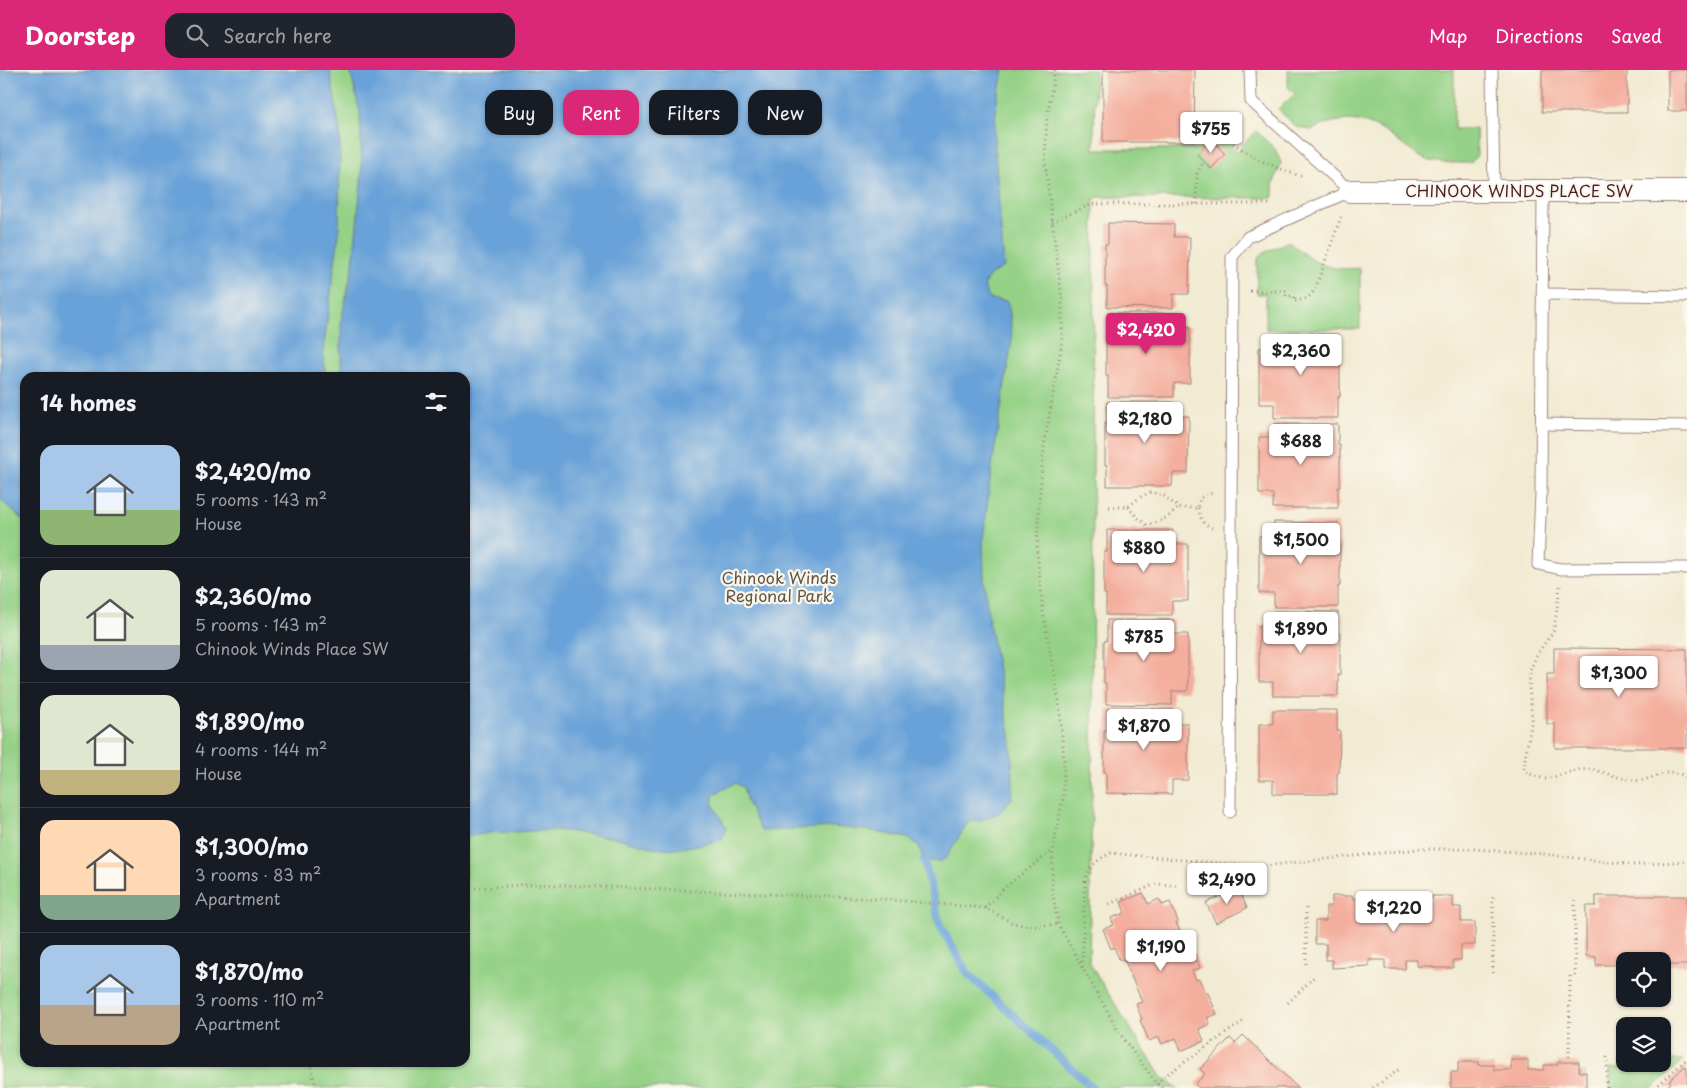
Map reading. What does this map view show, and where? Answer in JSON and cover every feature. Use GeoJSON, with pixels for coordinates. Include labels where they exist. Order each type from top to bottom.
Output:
{"type":"FeatureCollection","features":[{"type":"Feature","properties":{"kind":"street","name":"CHINOOK WINDS PLACE SW"},"geometry":{"type":"LineString","coordinates":[[1350,191],[1687,191]]}},
{"type":"Feature","properties":{"kind":"lane"},"geometry":{"type":"LineString","coordinates":[[1230,812],[1232,257],[1248,238],[1350,191],[1251,102],[1250,70]]}},
{"type":"Feature","properties":{"kind":"lane"},"geometry":{"type":"LineString","coordinates":[[1492,70],[1494,191]]}},
{"type":"Feature","properties":{"kind":"lane"},"geometry":{"type":"LineString","coordinates":[[1543,191],[1542,424],[1538,564],[1561,569],[1687,568]]}},
{"type":"Feature","properties":{"kind":"lane"},"geometry":{"type":"LineString","coordinates":[[1543,294],[1687,296]]}},
{"type":"Feature","properties":{"kind":"lane"},"geometry":{"type":"LineString","coordinates":[[1542,424],[1687,426]]}},
{"type":"Feature","properties":{"kind":"path"},"geometry":{"type":"LineString","coordinates":[[1055,70],[1047,116],[1045,163],[1062,299],[1062,343],[1044,446],[1037,552],[1042,612],[1059,701],[1064,760],[1063,798],[1053,850],[1052,889],[1058,924],[1082,968],[1120,1034],[1162,1088]]}},
{"type":"Feature","properties":{"kind":"path"},"geometry":{"type":"LineString","coordinates":[[1218,146],[1227,138],[1238,148],[1270,166],[1307,178]]}},
{"type":"Feature","properties":{"kind":"path"},"geometry":{"type":"LineString","coordinates":[[1196,204],[1197,174],[1204,161]]}},
{"type":"Feature","properties":{"kind":"path"},"geometry":{"type":"LineString","coordinates":[[1232,290],[1286,291],[1286,296],[1294,296],[1294,301],[1308,298],[1313,293],[1317,284],[1350,191]]}},
{"type":"Feature","properties":{"kind":"path"},"geometry":{"type":"LineString","coordinates":[[1052,222],[1092,204],[1274,204]]}},
{"type":"Feature","properties":{"kind":"path"},"geometry":{"type":"LineString","coordinates":[[1109,507],[1128,507],[1139,498],[1151,492],[1164,496],[1179,508],[1198,508],[1200,498],[1208,493],[1231,491]]}},
{"type":"Feature","properties":{"kind":"path"},"geometry":{"type":"LineString","coordinates":[[1128,507],[1147,525],[1156,524],[1179,508]]}},
{"type":"Feature","properties":{"kind":"path"},"geometry":{"type":"LineString","coordinates":[[1561,569],[1554,630],[1536,656],[1530,670],[1529,687],[1532,719],[1524,770],[1534,776],[1546,779],[1577,770],[1592,769],[1640,781],[1670,772],[1687,778]]}},
{"type":"Feature","properties":{"kind":"path"},"geometry":{"type":"LineString","coordinates":[[985,908],[1003,889],[1053,850]]}},
{"type":"Feature","properties":{"kind":"path"},"geometry":{"type":"LineString","coordinates":[[1082,968],[1087,874],[1099,858],[1111,853],[1263,866],[1418,850],[1474,850],[1543,854],[1634,865],[1687,861]]}},
{"type":"Feature","properties":{"kind":"path"},"geometry":{"type":"LineString","coordinates":[[470,889],[535,884],[916,901],[985,908],[1022,926],[1058,924]]}},
{"type":"Feature","properties":{"kind":"path"},"geometry":{"type":"LineString","coordinates":[[1109,904],[1156,884],[1176,885]]}},
{"type":"Feature","properties":{"kind":"path"},"geometry":{"type":"LineString","coordinates":[[1493,897],[1493,976]]}},
{"type":"Feature","properties":{"kind":"path"},"geometry":{"type":"LineString","coordinates":[[1575,976],[1576,897]]}},
{"type":"Feature","properties":{"kind":"path"},"geometry":{"type":"LineString","coordinates":[[1306,908],[1306,966]]}},
{"type":"Feature","properties":{"kind":"path"},"geometry":{"type":"LineString","coordinates":[[1288,1003],[1316,975]]}},
{"type":"Feature","properties":{"kind":"path"},"geometry":{"type":"LineString","coordinates":[[1569,1058],[1570,976]]}},
{"type":"Feature","properties":{"kind":"path"},"geometry":{"type":"LineString","coordinates":[[1157,1084],[1162,1078],[1245,1020]]}},
{"type":"Feature","properties":{"kind":"path"},"geometry":{"type":"LineString","coordinates":[[1607,1058],[1607,1088]]}},
{"type":"Feature","properties":{"kind":"path"},"geometry":{"type":"LineString","coordinates":[[1655,1088],[1687,1059]]}},
{"type":"Feature","properties":{"kind":"path"},"geometry":{"type":"LineString","coordinates":[[311,1067],[316,1088]]}},
{"type":"Feature","properties":{"kind":"path"},"geometry":{"type":"LineString","coordinates":[[1373,1088],[1401,1068]]}},
{"type":"Feature","properties":{"kind":"green space","name":"Chinook Winds Regional Park"},"geometry":{"type":"Polygon","coordinates":[[[0,70],[1095,70],[1094,149],[1198,149],[1211,138],[1216,142],[1222,136],[1236,152],[1256,131],[1275,149],[1281,163],[1273,185],[1273,198],[1098,197],[1094,199],[1092,798],[1089,963],[1162,1078],[1177,1088],[0,1088],[0,70]]]}},
{"type":"Feature","properties":{"kind":"green space"},"geometry":{"type":"Polygon","coordinates":[[[1288,70],[1454,70],[1454,129],[1476,129],[1477,155],[1471,163],[1430,161],[1418,156],[1384,131],[1359,121],[1332,122],[1311,130],[1296,127],[1278,109],[1295,94],[1288,87],[1288,70]]]}},
{"type":"Feature","properties":{"kind":"green space"},"geometry":{"type":"Polygon","coordinates":[[[1289,241],[1321,264],[1338,268],[1360,268],[1360,329],[1266,329],[1266,294],[1257,294],[1257,262],[1260,255],[1289,241]]]}},
{"type":"Feature","properties":{"kind":"green space"},"geometry":{"type":"Polygon","coordinates":[[[1671,1060],[1683,1060],[1671,1071],[1671,1060]]]}},
{"type":"Feature","properties":{"kind":"green space"},"geometry":{"type":"Polygon","coordinates":[[[1610,1068],[1616,1068],[1616,1072],[1670,1072],[1653,1088],[1610,1088],[1610,1068]]]}},
{"type":"Feature","properties":{"kind":"water"},"geometry":{"type":"Polygon","coordinates":[[[0,70],[330,70],[340,132],[339,234],[323,351],[325,372],[20,372],[20,517],[0,499],[0,70]]]}},
{"type":"Feature","properties":{"kind":"water"},"geometry":{"type":"Polygon","coordinates":[[[350,70],[1004,70],[997,99],[994,138],[1004,267],[989,276],[986,280],[985,288],[990,299],[1007,301],[1012,340],[991,472],[983,541],[988,616],[1011,740],[1012,798],[1000,812],[983,820],[968,822],[946,858],[938,862],[924,860],[918,845],[908,838],[866,830],[832,827],[761,831],[747,802],[743,787],[735,783],[713,795],[713,805],[726,827],[722,840],[676,849],[652,847],[617,838],[557,830],[489,833],[470,836],[470,372],[341,372],[341,321],[353,265],[362,173],[360,112],[350,70]]]}},
{"type":"Feature","properties":{"kind":"building"},"geometry":{"type":"Polygon","coordinates":[[[1103,70],[1195,70],[1194,142],[1103,142],[1103,70]]]}},
{"type":"Feature","properties":{"kind":"building"},"geometry":{"type":"Polygon","coordinates":[[[1542,70],[1627,70],[1627,112],[1542,112],[1542,70]]]}},
{"type":"Feature","properties":{"kind":"building"},"geometry":{"type":"Polygon","coordinates":[[[1668,70],[1687,70],[1687,111],[1668,111],[1668,70]]]}},
{"type":"Feature","properties":{"kind":"building"},"geometry":{"type":"Polygon","coordinates":[[[1211,139],[1225,154],[1211,169],[1197,154],[1211,139]]]}},
{"type":"Feature","properties":{"kind":"building"},"geometry":{"type":"Polygon","coordinates":[[[1108,223],[1174,224],[1174,237],[1190,237],[1189,294],[1173,294],[1173,308],[1107,307],[1105,244],[1108,244],[1108,223]]]}},
{"type":"Feature","properties":{"kind":"building"},"geometry":{"type":"Polygon","coordinates":[[[1108,313],[1174,313],[1174,326],[1190,326],[1190,383],[1174,383],[1174,397],[1108,397],[1106,334],[1108,334],[1108,313]]]}},
{"type":"Feature","properties":{"kind":"building"},"geometry":{"type":"Polygon","coordinates":[[[1274,334],[1338,334],[1340,397],[1338,397],[1338,418],[1274,418],[1274,404],[1259,404],[1259,348],[1274,348],[1274,334]]]}},
{"type":"Feature","properties":{"kind":"building"},"geometry":{"type":"Polygon","coordinates":[[[1107,402],[1173,402],[1173,416],[1189,416],[1188,473],[1173,473],[1172,486],[1107,486],[1105,423],[1107,423],[1107,402]]]}},
{"type":"Feature","properties":{"kind":"building"},"geometry":{"type":"Polygon","coordinates":[[[1274,424],[1338,424],[1340,487],[1338,487],[1338,508],[1273,508],[1273,494],[1259,494],[1259,437],[1274,437],[1274,424]]]}},
{"type":"Feature","properties":{"kind":"building"},"geometry":{"type":"Polygon","coordinates":[[[1274,522],[1338,523],[1340,586],[1338,586],[1338,607],[1274,607],[1274,593],[1259,593],[1259,536],[1274,536],[1274,522]]]}},
{"type":"Feature","properties":{"kind":"building"},"geometry":{"type":"Polygon","coordinates":[[[1107,530],[1173,530],[1172,544],[1188,544],[1188,601],[1172,601],[1172,615],[1106,615],[1104,552],[1107,552],[1107,530]]]}},
{"type":"Feature","properties":{"kind":"building"},"geometry":{"type":"Polygon","coordinates":[[[1273,611],[1338,612],[1340,675],[1338,675],[1338,696],[1273,696],[1273,682],[1259,682],[1259,625],[1273,625],[1273,611]]]}},
{"type":"Feature","properties":{"kind":"building"},"geometry":{"type":"Polygon","coordinates":[[[1107,620],[1173,620],[1172,634],[1188,634],[1188,691],[1172,691],[1172,705],[1106,704],[1104,641],[1107,641],[1107,620]]]}},
{"type":"Feature","properties":{"kind":"building"},"geometry":{"type":"Polygon","coordinates":[[[1554,648],[1687,649],[1687,748],[1555,748],[1555,724],[1547,724],[1547,674],[1554,674],[1554,648]]]}},
{"type":"Feature","properties":{"kind":"building"},"geometry":{"type":"Polygon","coordinates":[[[1107,709],[1173,709],[1172,723],[1188,723],[1188,780],[1172,780],[1172,794],[1106,793],[1104,730],[1107,730],[1107,709]]]}},
{"type":"Feature","properties":{"kind":"building"},"geometry":{"type":"Polygon","coordinates":[[[1273,710],[1337,710],[1337,731],[1340,731],[1337,794],[1273,794],[1273,780],[1259,780],[1259,724],[1273,724],[1273,710]]]}},
{"type":"Feature","properties":{"kind":"building"},"geometry":{"type":"Polygon","coordinates":[[[1238,888],[1247,908],[1216,923],[1206,903],[1238,888]]]}},
{"type":"Feature","properties":{"kind":"building"},"geometry":{"type":"Polygon","coordinates":[[[1143,893],[1148,904],[1159,899],[1162,905],[1170,902],[1182,936],[1177,938],[1183,953],[1193,949],[1200,968],[1192,971],[1196,980],[1199,979],[1206,993],[1208,993],[1217,1014],[1207,1018],[1210,1024],[1199,1029],[1204,1041],[1181,1051],[1176,1038],[1162,1044],[1159,1037],[1149,1041],[1140,1020],[1142,1019],[1136,1004],[1142,1002],[1124,959],[1120,961],[1114,947],[1111,949],[1103,929],[1114,925],[1111,918],[1125,913],[1121,902],[1143,893]]]}},
{"type":"Feature","properties":{"kind":"building"},"geometry":{"type":"Polygon","coordinates":[[[1332,896],[1353,896],[1353,899],[1368,899],[1368,904],[1416,904],[1416,899],[1432,899],[1432,896],[1453,896],[1453,907],[1461,907],[1461,922],[1475,922],[1475,945],[1461,945],[1461,960],[1453,960],[1453,968],[1417,966],[1417,960],[1405,960],[1405,969],[1385,969],[1385,960],[1369,960],[1369,966],[1332,968],[1332,960],[1326,960],[1326,944],[1315,944],[1315,921],[1326,921],[1326,906],[1332,906],[1332,896]]]}},
{"type":"Feature","properties":{"kind":"building"},"geometry":{"type":"Polygon","coordinates":[[[1596,896],[1687,896],[1687,965],[1671,965],[1671,952],[1616,952],[1616,965],[1596,965],[1596,957],[1586,956],[1586,906],[1596,906],[1596,896]]]}},
{"type":"Feature","properties":{"kind":"building"},"geometry":{"type":"Polygon","coordinates":[[[1243,1035],[1298,1088],[1199,1088],[1195,1084],[1205,1074],[1200,1069],[1230,1038],[1235,1043],[1243,1035]]]}},
{"type":"Feature","properties":{"kind":"building"},"geometry":{"type":"Polygon","coordinates":[[[1511,1060],[1528,1060],[1528,1070],[1544,1070],[1544,1065],[1558,1065],[1558,1062],[1579,1062],[1579,1072],[1586,1072],[1586,1088],[1451,1088],[1451,1072],[1458,1072],[1458,1062],[1479,1062],[1479,1065],[1494,1065],[1494,1070],[1511,1070],[1511,1060]]]}},
{"type":"Feature","properties":{"kind":"building"},"geometry":{"type":"Polygon","coordinates":[[[1685,1066],[1687,1069],[1687,1088],[1665,1088],[1671,1083],[1669,1081],[1685,1066]]]}},
{"type":"Feature","properties":{"kind":"waterway"},"geometry":{"type":"LineString","coordinates":[[924,860],[940,925],[967,973],[1093,1088]]}}]}
